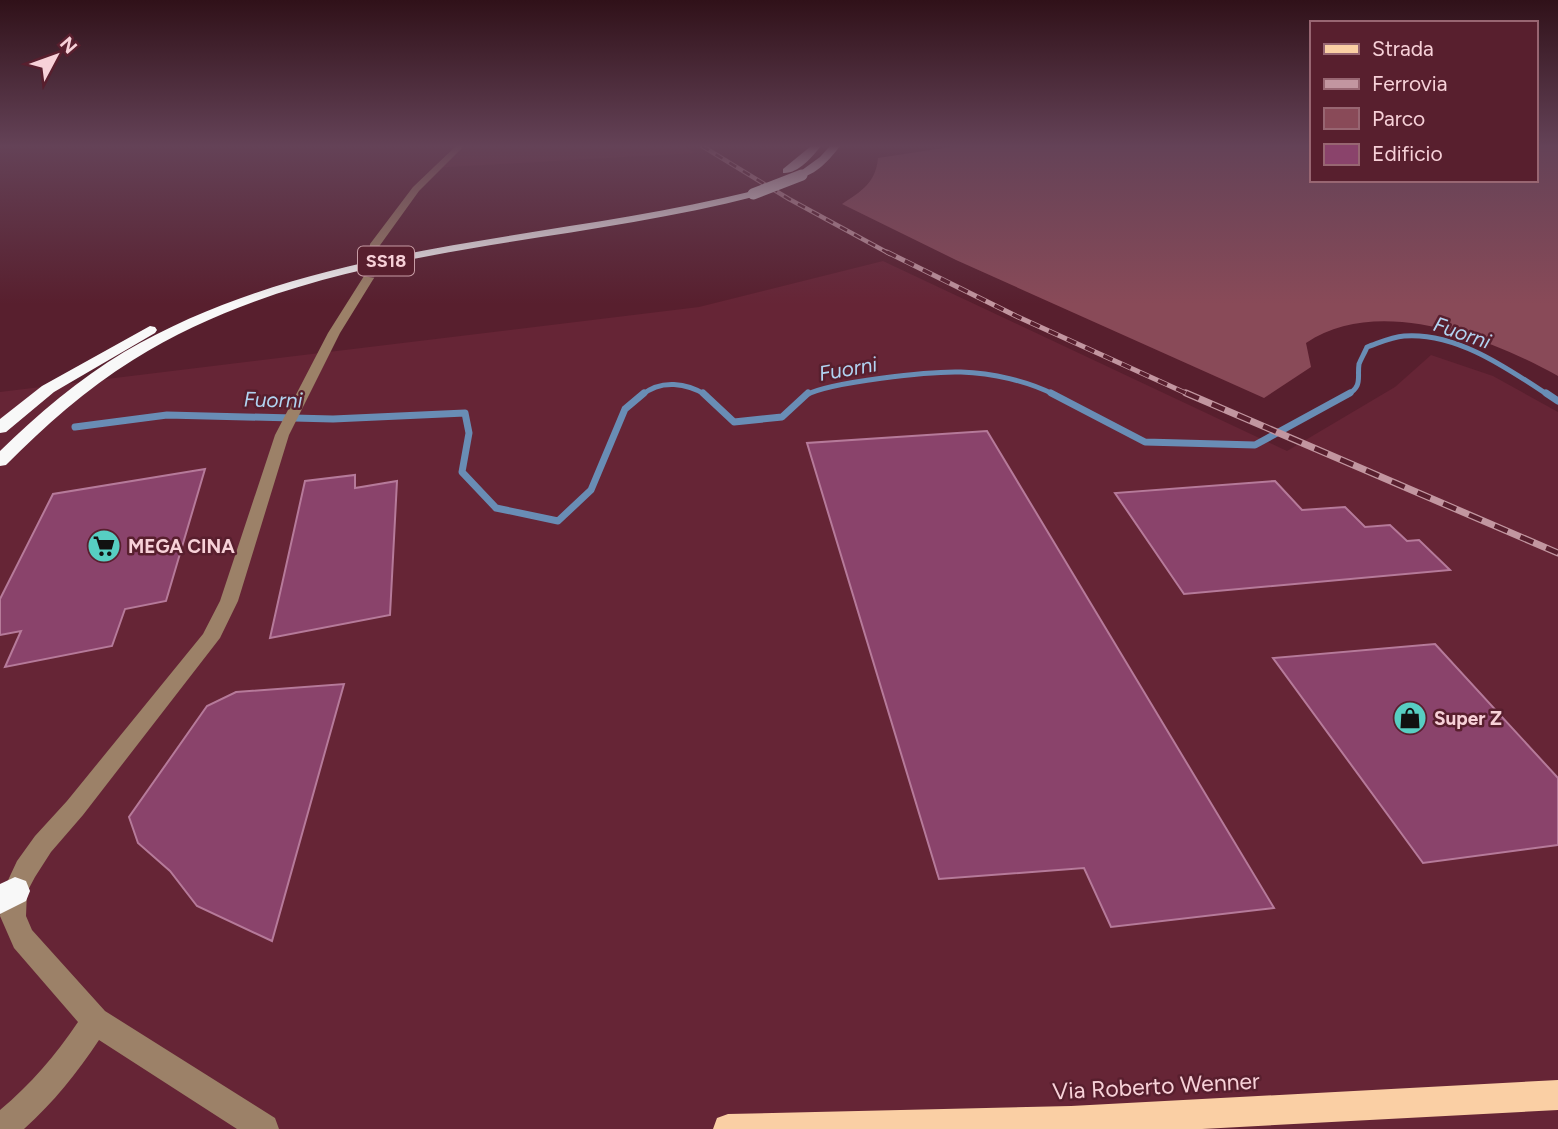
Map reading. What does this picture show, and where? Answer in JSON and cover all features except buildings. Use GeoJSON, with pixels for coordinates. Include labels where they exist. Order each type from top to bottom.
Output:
{"type":"FeatureCollection","features":[{"type":"Feature","properties":{"kind":"highway","name":"SS18"},"geometry":{"type":"LineString","coordinates":[[5,423],[48,389],[122,344],[204,306],[268,282],[394,250],[651,209],[699,199]]}},
{"type":"Feature","properties":{"kind":"highway","name":"SS18"},"geometry":{"type":"LineString","coordinates":[[1,460],[48,414],[89,382],[159,340],[229,308],[292,285],[400,258],[679,212],[734,199]]}},
{"type":"Feature","properties":{"kind":"main road","name":"Via Roberto Wenner"},"geometry":{"type":"LineString","coordinates":[[728,1129],[1063,1125],[1558,1095]]}},
{"type":"Feature","properties":{"kind":"street"},"geometry":{"type":"LineString","coordinates":[[374,246],[409,199]]}},
{"type":"Feature","properties":{"kind":"street"},"geometry":{"type":"LineString","coordinates":[[264,1129],[96,1021],[23,939],[8,895],[43,845],[210,638],[229,601],[282,435],[368,278]]}},
{"type":"Feature","properties":{"kind":"street"},"geometry":{"type":"LineString","coordinates":[[1,1129],[53,1080],[96,1021]]}},
{"type":"Feature","properties":{"kind":"shaded area"},"geometry":{"type":"Polygon","coordinates":[[[883,261],[1287,451],[1395,387],[1431,355],[1493,376],[1558,412],[1558,1129],[0,1129],[0,392],[699,307],[883,261]]]}},
{"type":"Feature","properties":{"kind":"green space"},"geometry":{"type":"Polygon","coordinates":[[[850,199],[1558,199],[1558,376],[1500,348],[1467,336],[1400,322],[1366,322],[1335,329],[1306,343],[1311,367],[1264,398],[956,260],[842,204],[850,199]]]}},
{"type":"Feature","properties":{"kind":"waterway","name":"Fuorni"},"geometry":{"type":"LineString","coordinates":[[1347,395],[1357,385],[1359,364],[1367,347],[1404,336],[1423,336],[1462,346],[1498,363],[1548,395]]}},
{"type":"Feature","properties":{"kind":"waterway","name":"Fuorni"},"geometry":{"type":"LineString","coordinates":[[806,395],[858,382],[947,372],[985,374],[1010,379],[1054,395]]}},
{"type":"Feature","properties":{"kind":"waterway","name":"Fuorni"},"geometry":{"type":"LineString","coordinates":[[642,395],[657,387],[674,384],[704,394]]}},
{"type":"Feature","properties":{"kind":"waterway","name":"Fuorni"},"geometry":{"type":"LineString","coordinates":[[75,427],[167,415],[333,419],[465,413],[469,433],[462,472],[496,508],[558,521],[591,490],[625,409],[644,393]]}},
{"type":"Feature","properties":{"kind":"waterway","name":"Fuorni"},"geometry":{"type":"LineString","coordinates":[[704,394],[734,422],[782,417],[808,393]]}},
{"type":"Feature","properties":{"kind":"waterway","name":"Fuorni"},"geometry":{"type":"LineString","coordinates":[[1054,395],[1145,442],[1255,445],[1350,393]]}},
{"type":"Feature","properties":{"kind":"waterway","name":"Fuorni"},"geometry":{"type":"LineString","coordinates":[[1546,393],[1558,401]]}},
{"type":"Feature","properties":{"kind":"tunnel"},"geometry":{"type":"LineString","coordinates":[[372,254],[374,246]]}},
{"type":"Feature","properties":{"kind":"tunnel"},"geometry":{"type":"LineString","coordinates":[[368,278],[373,252]]}},
{"type":"Feature","properties":{"kind":"railway"},"geometry":{"type":"LineString","coordinates":[[788,199],[890,254]]}},
{"type":"Feature","properties":{"kind":"railway"},"geometry":{"type":"LineString","coordinates":[[887,252],[1016,316],[1190,395]]}},
{"type":"Feature","properties":{"kind":"railway"},"geometry":{"type":"LineString","coordinates":[[1186,393],[1558,553]]}},
{"type":"Feature","properties":{"kind":"place","name":"MEGA CINA"},"geometry":{"type":"Point","coordinates":[104,546]}},
{"type":"Feature","properties":{"kind":"place","name":"Super Z"},"geometry":{"type":"Point","coordinates":[1410,718]}}]}
